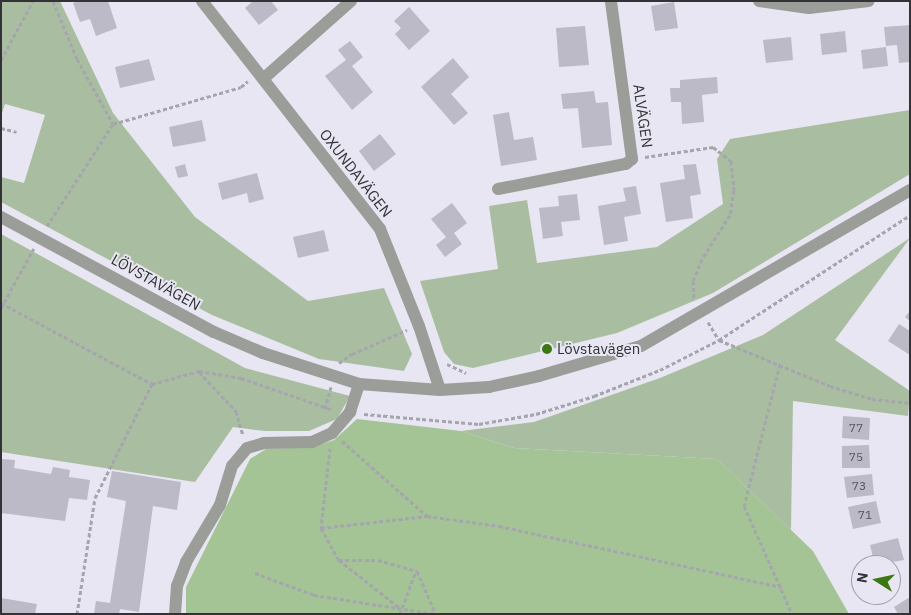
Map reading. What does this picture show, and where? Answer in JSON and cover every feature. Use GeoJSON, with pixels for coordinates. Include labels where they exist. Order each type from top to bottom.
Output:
{"type":"FeatureCollection","features":[{"type":"Feature","properties":{"kind":"street","name":"OXUNDAVÄGEN"},"geometry":{"type":"LineString","coordinates":[[202,1],[380,229],[419,326],[440,390]]}},
{"type":"Feature","properties":{"kind":"street"},"geometry":{"type":"LineString","coordinates":[[260,76],[351,1]]}},
{"type":"Feature","properties":{"kind":"street","name":"ALVÄGEN"},"geometry":{"type":"LineString","coordinates":[[498,189],[626,164],[632,158],[611,1]]}},
{"type":"Feature","properties":{"kind":"street"},"geometry":{"type":"LineString","coordinates":[[759,1],[809,8],[869,1]]}},
{"type":"Feature","properties":{"kind":"street","name":"LÖVSTAVÄGEN"},"geometry":{"type":"LineString","coordinates":[[1,217],[214,332],[263,353],[359,384],[440,390],[489,387],[539,376],[641,346],[910,190]]}},
{"type":"Feature","properties":{"kind":"street"},"geometry":{"type":"LineString","coordinates":[[175,614],[177,586],[186,562],[220,505],[232,466],[247,448],[264,443],[312,442],[332,433],[350,412],[359,384]]}},
{"type":"Feature","properties":{"kind":"path"},"geometry":{"type":"LineString","coordinates":[[1,60],[33,1]]}},
{"type":"Feature","properties":{"kind":"path"},"geometry":{"type":"LineString","coordinates":[[53,1],[77,59],[113,124]]}},
{"type":"Feature","properties":{"kind":"path"},"geometry":{"type":"LineString","coordinates":[[260,76],[241,87],[113,124],[40,237],[2,305],[152,384],[199,371],[240,378],[325,409],[479,424],[536,414],[594,396],[660,370],[719,340],[910,215]]}},
{"type":"Feature","properties":{"kind":"path"},"geometry":{"type":"LineString","coordinates":[[1,128],[17,132]]}},
{"type":"Feature","properties":{"kind":"path"},"geometry":{"type":"LineString","coordinates":[[780,364],[744,506],[792,614]]}},
{"type":"Feature","properties":{"kind":"path"},"geometry":{"type":"LineString","coordinates":[[199,371],[236,411],[247,448]]}},
{"type":"Feature","properties":{"kind":"path"},"geometry":{"type":"LineString","coordinates":[[77,614],[95,498],[152,384]]}},
{"type":"Feature","properties":{"kind":"path"},"geometry":{"type":"LineString","coordinates":[[332,433],[427,516]]}},
{"type":"Feature","properties":{"kind":"path"},"geometry":{"type":"LineString","coordinates":[[332,433],[321,528],[339,560],[381,589],[401,609]]}},
{"type":"Feature","properties":{"kind":"path"},"geometry":{"type":"LineString","coordinates":[[321,528],[427,516],[499,526],[781,588]]}},
{"type":"Feature","properties":{"kind":"path"},"geometry":{"type":"LineString","coordinates":[[339,560],[378,560],[417,570]]}},
{"type":"Feature","properties":{"kind":"path"},"geometry":{"type":"LineString","coordinates":[[400,614],[417,570]]}},
{"type":"Feature","properties":{"kind":"path"},"geometry":{"type":"LineString","coordinates":[[417,570],[435,614]]}},
{"type":"Feature","properties":{"kind":"path"},"geometry":{"type":"LineString","coordinates":[[255,573],[314,595],[435,614]]}},
{"type":"Feature","properties":{"kind":"green space"},"geometry":{"type":"Polygon","coordinates":[[[1,1],[60,1],[113,113],[195,217],[308,301],[384,288],[412,354],[404,371],[319,359],[212,315],[1,202],[1,177],[24,183],[45,115],[5,104],[1,116],[1,1]]]}},
{"type":"Feature","properties":{"kind":"green space"},"geometry":{"type":"Polygon","coordinates":[[[910,110],[910,174],[713,293],[617,333],[473,368],[454,364],[444,352],[420,281],[498,269],[489,206],[527,200],[537,263],[657,247],[723,204],[717,159],[730,139],[910,110]]]}},
{"type":"Feature","properties":{"kind":"green space"},"geometry":{"type":"Polygon","coordinates":[[[1,234],[245,368],[350,396],[337,419],[309,431],[265,431],[233,427],[195,482],[1,452],[1,234]]]}},
{"type":"Feature","properties":{"kind":"green space"},"geometry":{"type":"Polygon","coordinates":[[[910,238],[835,340],[910,391],[908,416],[793,401],[791,530],[717,459],[514,448],[461,431],[534,422],[660,378],[763,335],[910,238]]]}},
{"type":"Feature","properties":{"kind":"green space"},"geometry":{"type":"Polygon","coordinates":[[[357,419],[461,431],[514,448],[717,459],[813,551],[849,614],[186,614],[186,587],[250,459],[266,449],[313,447],[334,440],[357,419]]]}},
{"type":"Feature","properties":{"kind":"building"},"geometry":{"type":"Polygon","coordinates":[[[77,1],[108,1],[117,28],[96,36],[90,19],[80,22],[73,3],[77,1]]]}},
{"type":"Feature","properties":{"kind":"building"},"geometry":{"type":"Polygon","coordinates":[[[253,1],[271,1],[278,10],[259,25],[245,8],[253,1]]]}},
{"type":"Feature","properties":{"kind":"building"},"geometry":{"type":"Polygon","coordinates":[[[674,2],[678,28],[655,31],[651,6],[674,2]]]}},
{"type":"Feature","properties":{"kind":"building"},"geometry":{"type":"Polygon","coordinates":[[[409,7],[430,31],[409,50],[395,34],[401,28],[394,21],[409,7]]]}},
{"type":"Feature","properties":{"kind":"building"},"geometry":{"type":"Polygon","coordinates":[[[910,25],[910,62],[899,63],[897,45],[886,46],[884,27],[910,25]]]}},
{"type":"Feature","properties":{"kind":"building"},"geometry":{"type":"Polygon","coordinates":[[[585,26],[589,65],[559,67],[556,28],[585,26]]]}},
{"type":"Feature","properties":{"kind":"building"},"geometry":{"type":"Polygon","coordinates":[[[845,31],[847,52],[822,55],[820,34],[845,31]]]}},
{"type":"Feature","properties":{"kind":"building"},"geometry":{"type":"Polygon","coordinates":[[[791,37],[793,60],[766,63],[763,40],[791,37]]]}},
{"type":"Feature","properties":{"kind":"building"},"geometry":{"type":"Polygon","coordinates":[[[350,41],[363,57],[352,66],[373,92],[352,110],[325,76],[346,60],[338,50],[350,41]]]}},
{"type":"Feature","properties":{"kind":"building"},"geometry":{"type":"Polygon","coordinates":[[[886,47],[888,66],[863,69],[861,50],[886,47]]]}},
{"type":"Feature","properties":{"kind":"building"},"geometry":{"type":"Polygon","coordinates":[[[453,58],[469,77],[451,94],[468,113],[454,125],[421,87],[453,58]]]}},
{"type":"Feature","properties":{"kind":"building"},"geometry":{"type":"Polygon","coordinates":[[[149,59],[155,80],[120,88],[115,67],[149,59]]]}},
{"type":"Feature","properties":{"kind":"building"},"geometry":{"type":"Polygon","coordinates":[[[717,77],[718,93],[702,95],[704,122],[682,124],[681,102],[671,102],[670,88],[680,88],[680,80],[717,77]]]}},
{"type":"Feature","properties":{"kind":"building"},"geometry":{"type":"Polygon","coordinates":[[[594,91],[596,103],[608,102],[612,145],[582,148],[578,108],[563,109],[561,94],[594,91]]]}},
{"type":"Feature","properties":{"kind":"building"},"geometry":{"type":"Polygon","coordinates":[[[509,112],[514,140],[533,137],[537,160],[501,166],[493,115],[509,112]]]}},
{"type":"Feature","properties":{"kind":"building"},"geometry":{"type":"Polygon","coordinates":[[[202,120],[206,141],[173,147],[169,127],[202,120]]]}},
{"type":"Feature","properties":{"kind":"building"},"geometry":{"type":"Polygon","coordinates":[[[380,134],[396,154],[374,171],[359,151],[380,134]]]}},
{"type":"Feature","properties":{"kind":"building"},"geometry":{"type":"Polygon","coordinates":[[[185,164],[188,176],[178,178],[175,167],[185,164]]]}},
{"type":"Feature","properties":{"kind":"building"},"geometry":{"type":"Polygon","coordinates":[[[696,164],[701,194],[690,196],[693,218],[666,222],[660,183],[685,179],[683,165],[696,164]]]}},
{"type":"Feature","properties":{"kind":"building"},"geometry":{"type":"Polygon","coordinates":[[[257,173],[264,199],[249,203],[247,193],[222,200],[218,183],[257,173]]]}},
{"type":"Feature","properties":{"kind":"building"},"geometry":{"type":"Polygon","coordinates":[[[636,186],[641,214],[624,217],[628,241],[604,245],[598,206],[626,201],[623,188],[636,186]]]}},
{"type":"Feature","properties":{"kind":"building"},"geometry":{"type":"Polygon","coordinates":[[[577,194],[580,220],[561,222],[563,236],[543,239],[539,208],[559,206],[558,196],[577,194]]]}},
{"type":"Feature","properties":{"kind":"building"},"geometry":{"type":"Polygon","coordinates":[[[452,203],[467,223],[454,233],[462,244],[445,257],[436,245],[446,237],[431,219],[452,203]]]}},
{"type":"Feature","properties":{"kind":"building"},"geometry":{"type":"Polygon","coordinates":[[[324,230],[329,251],[298,258],[293,237],[324,230]]]}},
{"type":"Feature","properties":{"kind":"building"},"geometry":{"type":"Polygon","coordinates":[[[910,311],[910,321],[905,317],[910,311]]]}},
{"type":"Feature","properties":{"kind":"building"},"geometry":{"type":"Polygon","coordinates":[[[899,324],[910,331],[910,355],[888,341],[899,324]]]}},
{"type":"Feature","properties":{"kind":"building"},"geometry":{"type":"Polygon","coordinates":[[[843,416],[870,418],[869,440],[842,438],[843,416]]]}},
{"type":"Feature","properties":{"kind":"building"},"geometry":{"type":"Polygon","coordinates":[[[869,445],[870,468],[842,468],[842,446],[869,445]]]}},
{"type":"Feature","properties":{"kind":"building"},"geometry":{"type":"Polygon","coordinates":[[[1,459],[15,460],[14,468],[51,474],[53,467],[70,470],[69,477],[90,480],[87,500],[69,498],[65,521],[1,513],[1,459]]]}},
{"type":"Feature","properties":{"kind":"building"},"geometry":{"type":"Polygon","coordinates":[[[112,471],[181,482],[177,510],[153,506],[139,612],[120,609],[119,614],[94,614],[96,601],[110,603],[126,501],[107,497],[112,471]]]}},
{"type":"Feature","properties":{"kind":"building"},"geometry":{"type":"Polygon","coordinates":[[[872,474],[874,495],[847,498],[844,477],[872,474]]]}},
{"type":"Feature","properties":{"kind":"building"},"geometry":{"type":"Polygon","coordinates":[[[876,501],[881,523],[853,529],[848,507],[876,501]]]}},
{"type":"Feature","properties":{"kind":"building"},"geometry":{"type":"Polygon","coordinates":[[[898,538],[904,560],[901,561],[901,555],[872,555],[870,545],[898,538]]]}},
{"type":"Feature","properties":{"kind":"building"},"geometry":{"type":"Polygon","coordinates":[[[910,597],[910,614],[898,614],[894,607],[901,605],[901,603],[910,597]]]}},
{"type":"Feature","properties":{"kind":"building"},"geometry":{"type":"Polygon","coordinates":[[[1,598],[37,604],[35,614],[1,614],[1,598]]]}},
{"type":"Feature","properties":{"kind":"place","name":"Lövstavägen"},"geometry":{"type":"Point","coordinates":[547,349]}}]}
